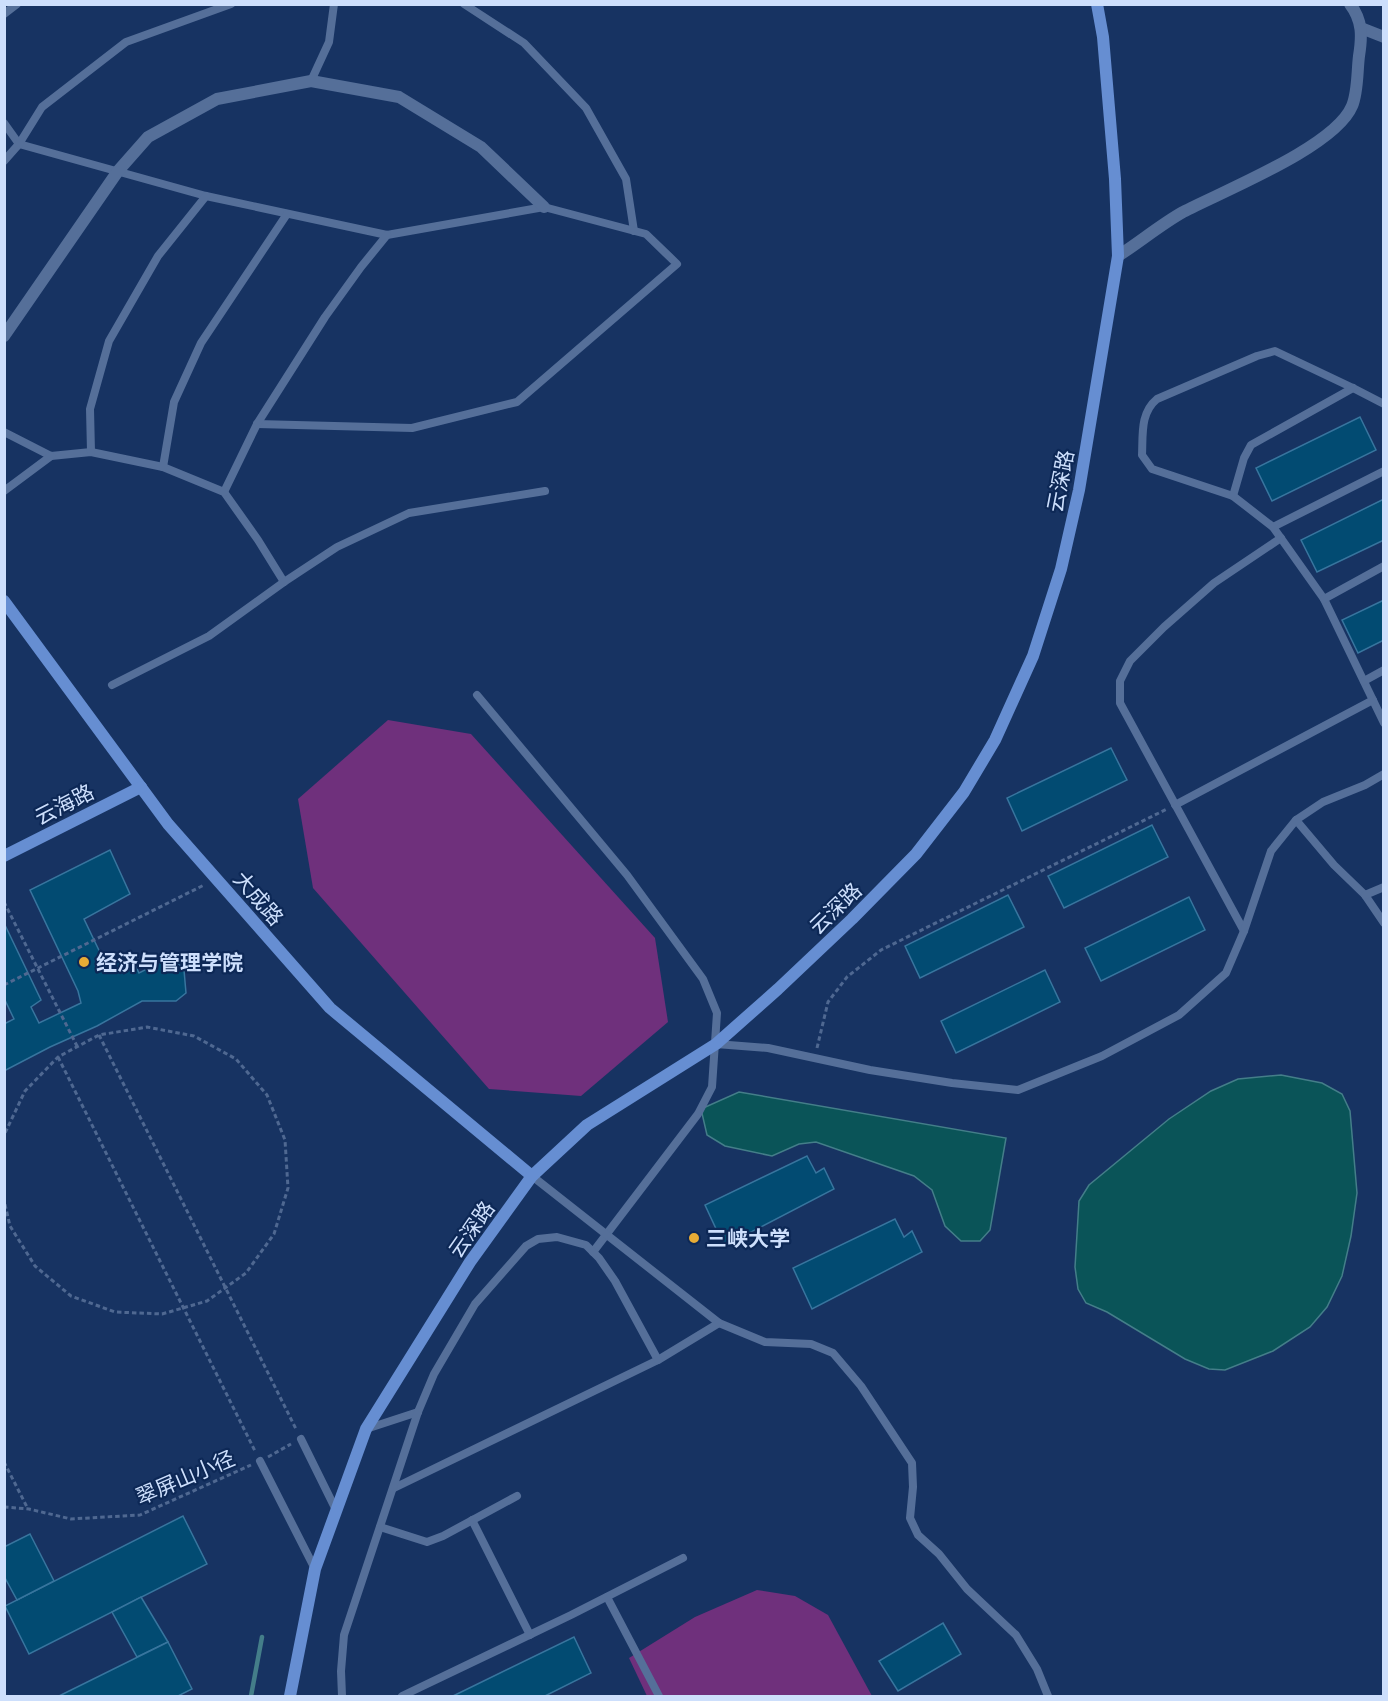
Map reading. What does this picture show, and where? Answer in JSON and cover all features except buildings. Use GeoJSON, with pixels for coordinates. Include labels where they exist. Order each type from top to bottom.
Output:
{"type":"FeatureCollection","features":[{"type":"Feature","properties":{"kind":"street","name":"云深路"},"geometry":{"type":"LineString","coordinates":[[290,1696],[315,1569],[366,1429],[470,1262],[532,1176],[587,1125],[716,1044],[778,989],[916,854],[964,792],[996,740],[1033,656],[1061,569],[1079,490],[1118,256],[1115,179],[1103,37],[1097,4]]}},
{"type":"Feature","properties":{"kind":"street"},"geometry":{"type":"LineString","coordinates":[[1118,256],[1181,213],[1270,170],[1326,136],[1343,120],[1352,106],[1361,28],[1358,14],[1350,4]]}},
{"type":"Feature","properties":{"kind":"street"},"geometry":{"type":"LineString","coordinates":[[1361,28],[1383,37]]}},
{"type":"Feature","properties":{"kind":"street"},"geometry":{"type":"LineString","coordinates":[[4,336],[118,171],[148,137],[217,99],[311,81],[399,97],[481,147],[544,207]]}},
{"type":"Feature","properties":{"kind":"street","name":"大成路"},"geometry":{"type":"LineString","coordinates":[[4,601],[168,824],[330,1008],[532,1176]]}},
{"type":"Feature","properties":{"kind":"street","name":"云海路"},"geometry":{"type":"LineString","coordinates":[[4,856],[141,787]]}},
{"type":"Feature","properties":{"kind":"lane"},"geometry":{"type":"LineString","coordinates":[[4,14],[17,4]]}},
{"type":"Feature","properties":{"kind":"lane"},"geometry":{"type":"LineString","coordinates":[[4,161],[19,144],[42,106],[126,42],[231,4]]}},
{"type":"Feature","properties":{"kind":"lane"},"geometry":{"type":"LineString","coordinates":[[311,81],[329,42],[334,4]]}},
{"type":"Feature","properties":{"kind":"lane"},"geometry":{"type":"LineString","coordinates":[[464,4],[524,43],[586,108],[626,179],[634,231]]}},
{"type":"Feature","properties":{"kind":"lane"},"geometry":{"type":"LineString","coordinates":[[4,123],[19,144],[206,196],[387,235],[544,207],[646,234],[677,264],[518,402],[412,428],[257,424]]}},
{"type":"Feature","properties":{"kind":"lane"},"geometry":{"type":"LineString","coordinates":[[91,452],[90,409],[109,340],[158,256],[206,196]]}},
{"type":"Feature","properties":{"kind":"lane"},"geometry":{"type":"LineString","coordinates":[[163,467],[174,402],[201,343],[287,214]]}},
{"type":"Feature","properties":{"kind":"lane"},"geometry":{"type":"LineString","coordinates":[[224,492],[257,424],[325,318],[387,235]]}},
{"type":"Feature","properties":{"kind":"lane"},"geometry":{"type":"LineString","coordinates":[[1383,404],[1275,351],[1257,356],[1157,399],[1149,406],[1144,416],[1142,455],[1152,469],[1233,496],[1273,527],[1324,599],[1383,723]]}},
{"type":"Feature","properties":{"kind":"lane"},"geometry":{"type":"LineString","coordinates":[[1233,496],[1244,458],[1251,445],[1353,388]]}},
{"type":"Feature","properties":{"kind":"lane"},"geometry":{"type":"LineString","coordinates":[[4,432],[51,456]]}},
{"type":"Feature","properties":{"kind":"lane"},"geometry":{"type":"LineString","coordinates":[[4,491],[51,456],[91,452],[163,467],[224,492],[284,582]]}},
{"type":"Feature","properties":{"kind":"lane"},"geometry":{"type":"LineString","coordinates":[[1273,527],[1383,471]]}},
{"type":"Feature","properties":{"kind":"lane"},"geometry":{"type":"LineString","coordinates":[[112,685],[209,636],[337,547],[410,513],[545,491]]}},
{"type":"Feature","properties":{"kind":"lane"},"geometry":{"type":"LineString","coordinates":[[1244,931],[1120,704],[1120,681],[1130,661],[1199,595],[1281,538]]}},
{"type":"Feature","properties":{"kind":"lane"},"geometry":{"type":"LineString","coordinates":[[1324,599],[1383,566]]}},
{"type":"Feature","properties":{"kind":"lane"},"geometry":{"type":"LineString","coordinates":[[1364,681],[1383,670]]}},
{"type":"Feature","properties":{"kind":"lane"},"geometry":{"type":"LineString","coordinates":[[477,695],[627,875],[704,979],[717,1013],[712,1088],[701,1109],[593,1252]]}},
{"type":"Feature","properties":{"kind":"lane"},"geometry":{"type":"LineString","coordinates":[[1175,805],[1373,700]]}},
{"type":"Feature","properties":{"kind":"lane"},"geometry":{"type":"LineString","coordinates":[[716,1044],[768,1048],[870,1070],[1018,1090],[1102,1056],[1179,1015],[1226,973],[1244,931],[1271,851],[1296,820],[1323,802],[1365,785],[1383,774]]}},
{"type":"Feature","properties":{"kind":"lane"},"geometry":{"type":"LineString","coordinates":[[1296,820],[1334,865],[1365,895],[1383,923]]}},
{"type":"Feature","properties":{"kind":"lane"},"geometry":{"type":"LineString","coordinates":[[1365,895],[1383,887]]}},
{"type":"Feature","properties":{"kind":"lane"},"geometry":{"type":"LineString","coordinates":[[532,1176],[718,1323],[765,1342],[811,1344],[833,1353],[861,1386],[912,1463],[913,1487],[910,1518],[918,1535],[939,1554],[967,1589],[1016,1635],[1037,1669],[1048,1696]]}},
{"type":"Feature","properties":{"kind":"lane"},"geometry":{"type":"LineString","coordinates":[[342,1696],[341,1671],[344,1635],[418,1412],[434,1374],[475,1304],[526,1246],[538,1239],[557,1237],[586,1245],[615,1281],[658,1359]]}},
{"type":"Feature","properties":{"kind":"lane"},"geometry":{"type":"LineString","coordinates":[[394,1488],[658,1359],[718,1323]]}},
{"type":"Feature","properties":{"kind":"lane"},"geometry":{"type":"LineString","coordinates":[[366,1429],[418,1412]]}},
{"type":"Feature","properties":{"kind":"lane"},"geometry":{"type":"LineString","coordinates":[[301,1439],[336,1510]]}},
{"type":"Feature","properties":{"kind":"lane"},"geometry":{"type":"LineString","coordinates":[[260,1461],[315,1569]]}},
{"type":"Feature","properties":{"kind":"lane"},"geometry":{"type":"LineString","coordinates":[[380,1527],[427,1542],[443,1536],[517,1496]]}},
{"type":"Feature","properties":{"kind":"lane"},"geometry":{"type":"LineString","coordinates":[[472,1520],[530,1635]]}},
{"type":"Feature","properties":{"kind":"lane"},"geometry":{"type":"LineString","coordinates":[[402,1696],[683,1558]]}},
{"type":"Feature","properties":{"kind":"lane"},"geometry":{"type":"LineString","coordinates":[[607,1597],[659,1696]]}},
{"type":"Feature","properties":{"kind":"path"},"geometry":{"type":"LineString","coordinates":[[814,1058],[828,1002],[847,977],[881,950],[1175,805]]}},
{"type":"Feature","properties":{"kind":"path"},"geometry":{"type":"LineString","coordinates":[[4,985],[217,879]]}},
{"type":"Feature","properties":{"kind":"path"},"geometry":{"type":"LineString","coordinates":[[4,902],[77,1046]]}},
{"type":"Feature","properties":{"kind":"path"},"geometry":{"type":"LineString","coordinates":[[4,1140],[5,1133],[25,1091],[58,1056],[99,1035],[147,1027],[194,1036],[236,1059],[267,1095],[285,1140],[288,1188],[274,1234],[246,1273],[207,1301],[162,1314],[115,1312],[71,1296],[35,1266],[10,1226],[4,1200]]}},
{"type":"Feature","properties":{"kind":"path"},"geometry":{"type":"LineString","coordinates":[[99,1035],[301,1439]]}},
{"type":"Feature","properties":{"kind":"path"},"geometry":{"type":"LineString","coordinates":[[58,1056],[260,1461]]}},
{"type":"Feature","properties":{"kind":"path","name":"翠屏山小径"},"geometry":{"type":"LineString","coordinates":[[4,1507],[28,1509],[71,1519],[140,1515],[260,1461],[301,1439]]}},
{"type":"Feature","properties":{"kind":"path"},"geometry":{"type":"LineString","coordinates":[[4,1462],[28,1509]]}},
{"type":"Feature","properties":{"kind":"shaded area"},"geometry":{"type":"Polygon","coordinates":[[[388,720],[471,734],[655,938],[668,1022],[581,1096],[489,1089],[313,888],[298,799],[388,720]]]}},
{"type":"Feature","properties":{"kind":"shaded area"},"geometry":{"type":"Polygon","coordinates":[[[1281,1075],[1322,1083],[1342,1094],[1350,1111],[1357,1193],[1342,1276],[1327,1307],[1310,1327],[1273,1351],[1225,1370],[1209,1369],[1185,1359],[1107,1312],[1086,1303],[1078,1289],[1075,1267],[1079,1201],[1089,1185],[1169,1119],[1211,1091],[1238,1079],[1281,1075]]]}},
{"type":"Feature","properties":{"kind":"shaded area"},"geometry":{"type":"Polygon","coordinates":[[[739,1092],[1006,1138],[990,1230],[980,1241],[961,1241],[945,1226],[932,1190],[914,1176],[816,1142],[799,1144],[772,1156],[725,1146],[707,1135],[701,1109],[739,1092]]]}},
{"type":"Feature","properties":{"kind":"shaded area"},"geometry":{"type":"Polygon","coordinates":[[[757,1590],[795,1596],[828,1615],[872,1696],[647,1696],[629,1658],[695,1617],[757,1590]]]}},
{"type":"Feature","properties":{"kind":"waterway"},"geometry":{"type":"LineString","coordinates":[[251,1696],[262,1637]]}},
{"type":"Feature","properties":{"kind":"place","name":"经济与管理学院"},"geometry":{"type":"Point","coordinates":[84,962]}},
{"type":"Feature","properties":{"kind":"place","name":"三峡大学"},"geometry":{"type":"Point","coordinates":[694,1238]}}]}
